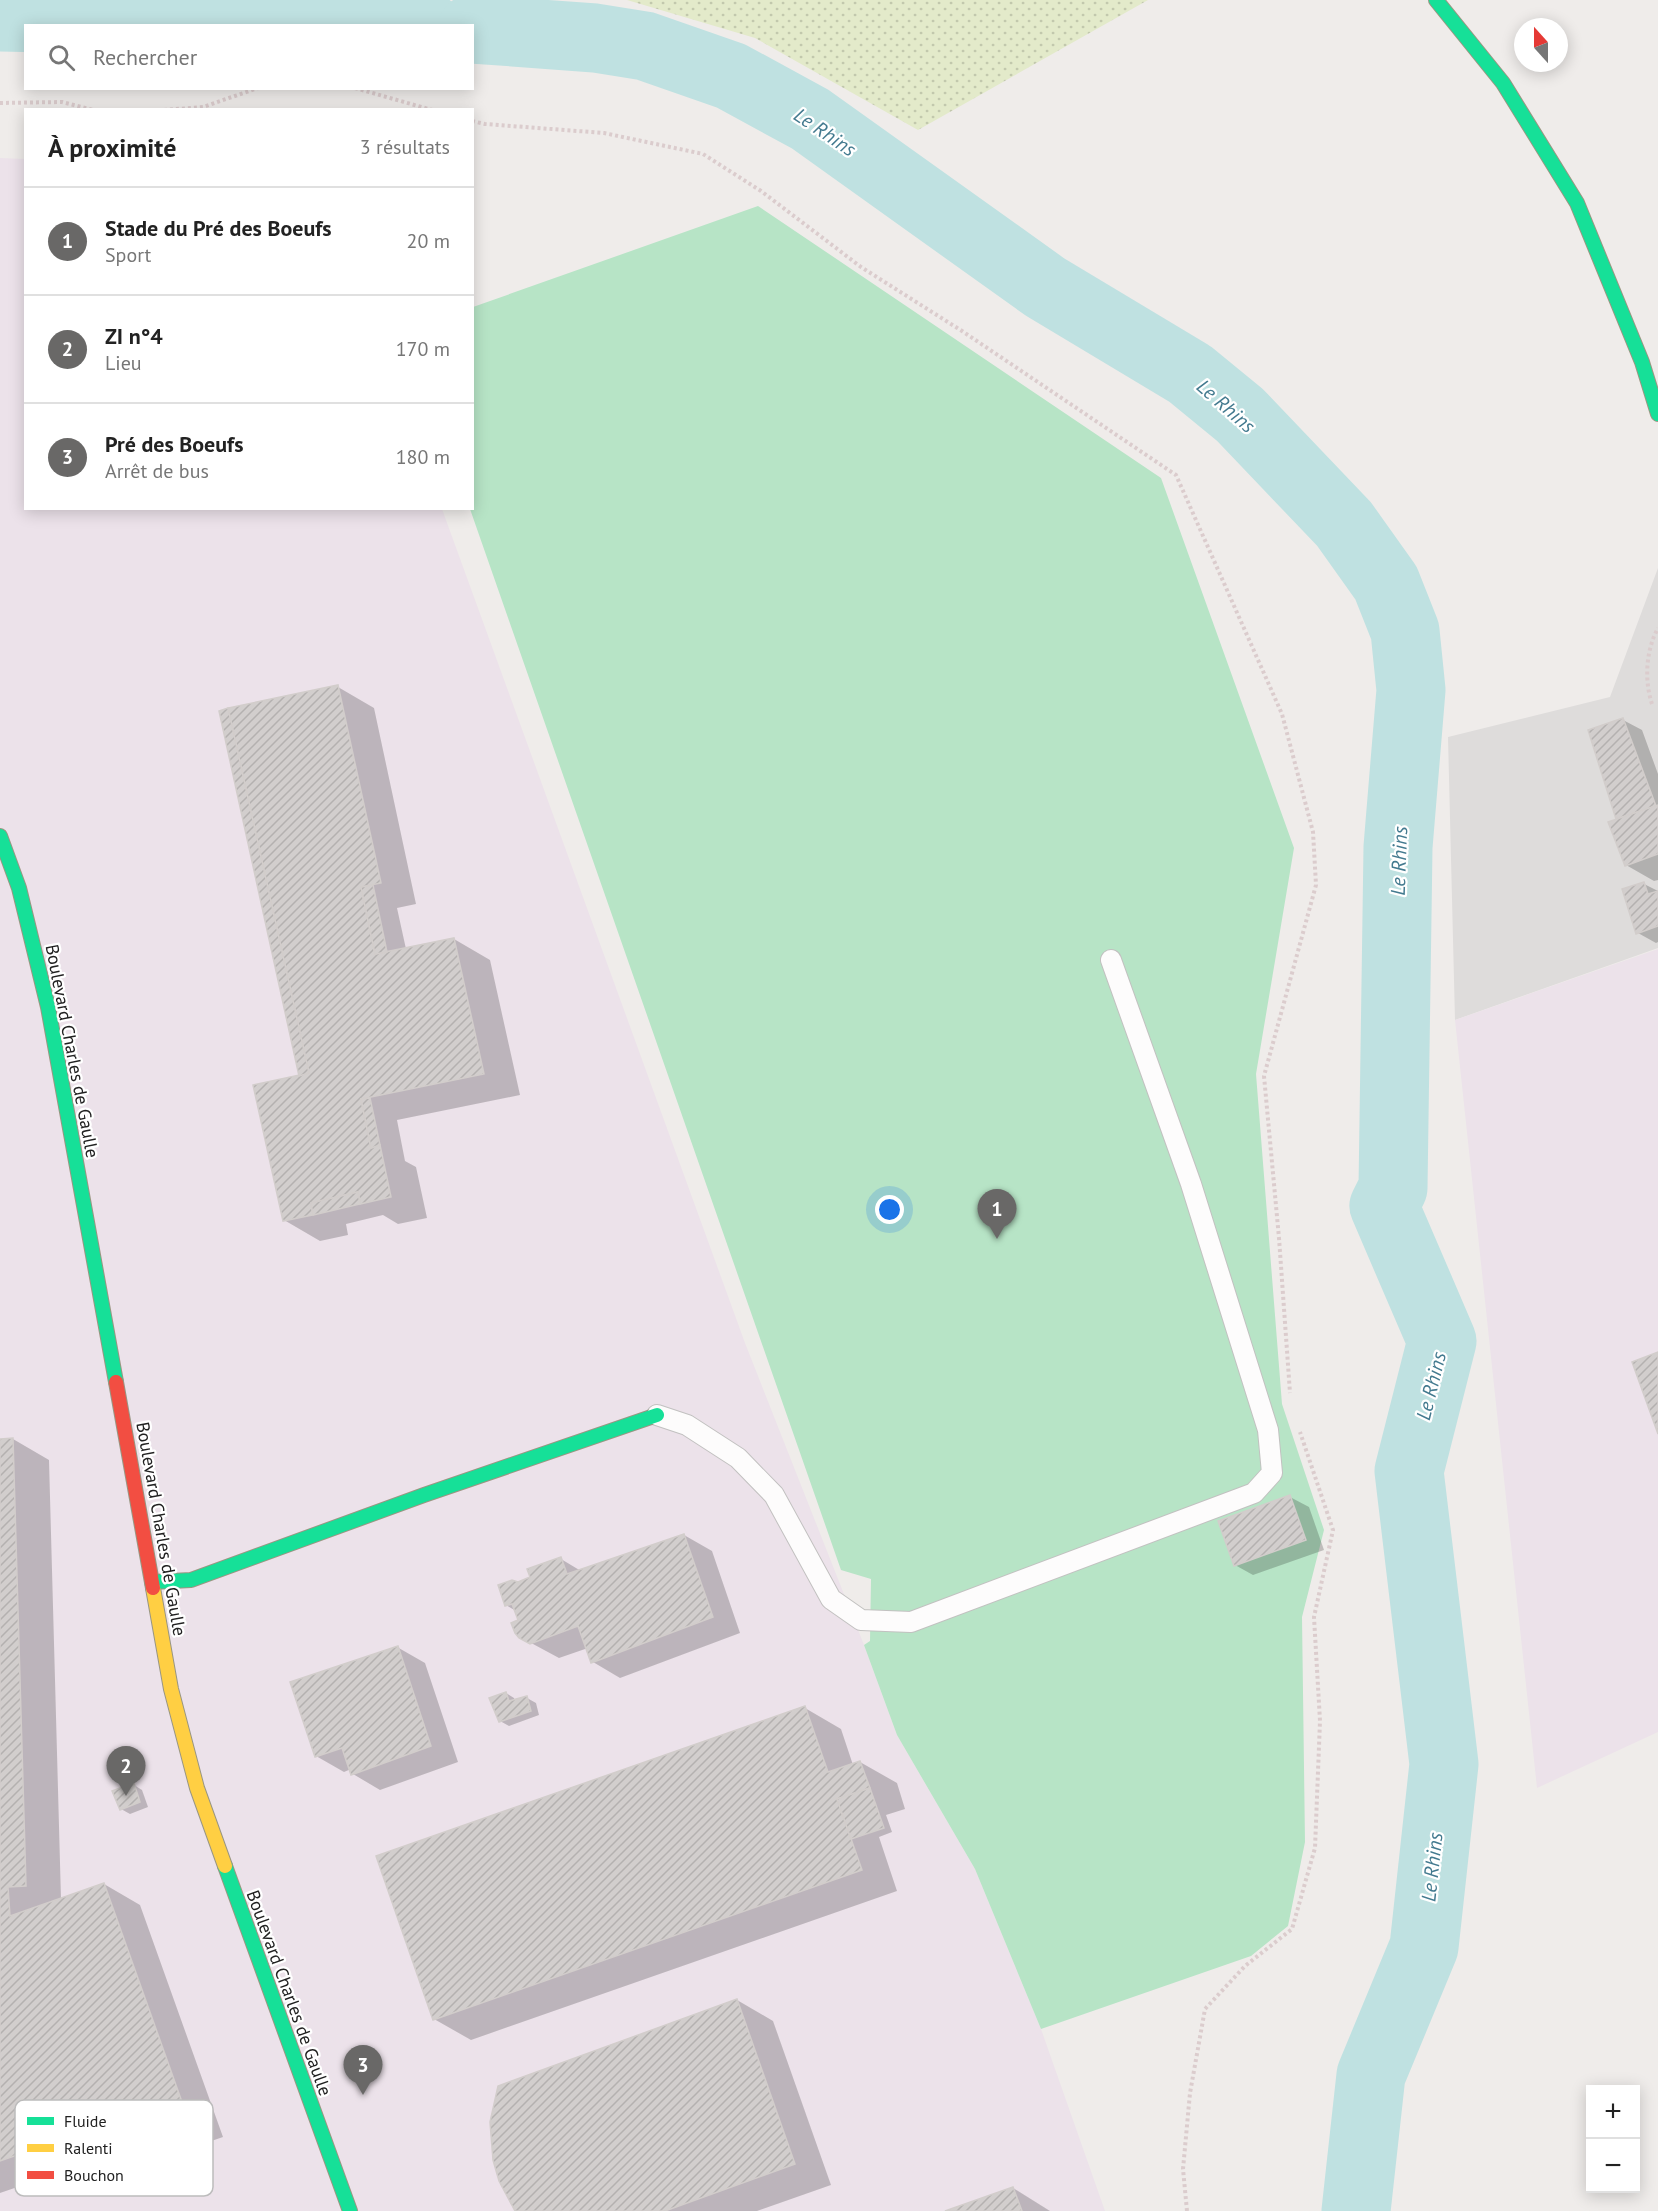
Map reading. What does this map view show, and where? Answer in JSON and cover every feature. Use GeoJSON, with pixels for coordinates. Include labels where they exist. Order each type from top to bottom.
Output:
{"type":"FeatureCollection","features":[{"type":"Feature","properties":{"kind":"street"},"geometry":{"type":"LineString","coordinates":[[1436,0],[1503,83],[1577,203],[1642,362],[1658,414]]}},
{"type":"Feature","properties":{"kind":"street","name":"Boulevard Charles de Gaulle"},"geometry":{"type":"LineString","coordinates":[[0,836],[19,888],[48,1007],[171,1689],[197,1788],[350,2211]]}},
{"type":"Feature","properties":{"kind":"street"},"geometry":{"type":"LineString","coordinates":[[152,1582],[191,1580],[424,1495],[657,1415]]}},
{"type":"Feature","properties":{"kind":"lane"},"geometry":{"type":"LineString","coordinates":[[657,1415],[687,1425],[745,1465],[774,1495],[831,1599],[861,1620],[911,1622],[1254,1492],[1272,1473],[1268,1430],[1191,1184],[1111,960]]}},
{"type":"Feature","properties":{"kind":"path"},"geometry":{"type":"LineString","coordinates":[[190,108],[203,107],[252,90]]}},
{"type":"Feature","properties":{"kind":"path"},"geometry":{"type":"LineString","coordinates":[[362,90],[425,108]]}},
{"type":"Feature","properties":{"kind":"path"},"geometry":{"type":"LineString","coordinates":[[0,103],[62,102],[85,108]]}},
{"type":"Feature","properties":{"kind":"path"},"geometry":{"type":"LineString","coordinates":[[1652,704],[1647,662],[1658,628]]}},
{"type":"Feature","properties":{"kind":"shaded area"},"geometry":{"type":"Polygon","coordinates":[[[0,158],[24,159],[24,510],[442,510],[745,1343],[897,1735],[975,1869],[1041,2029],[1105,2211],[0,2211],[0,158]]]}},
{"type":"Feature","properties":{"kind":"shaded area"},"geometry":{"type":"Polygon","coordinates":[[[1658,568],[1658,948],[1455,1020],[1448,737],[1610,697],[1658,568]]]}},
{"type":"Feature","properties":{"kind":"shaded area"},"geometry":{"type":"Polygon","coordinates":[[[1658,949],[1658,1732],[1537,1788],[1455,1020],[1658,949]]]}},
{"type":"Feature","properties":{"kind":"green space"},"geometry":{"type":"Polygon","coordinates":[[[627,0],[1148,0],[918,130],[755,38],[627,0]]]}},
{"type":"Feature","properties":{"kind":"green space"},"geometry":{"type":"Polygon","coordinates":[[[758,206],[1161,478],[1294,848],[1256,1074],[1282,1404],[1324,1530],[1302,1617],[1305,1842],[1288,1926],[1251,1956],[1041,2029],[975,1869],[897,1735],[864,1645],[870,1641],[871,1579],[841,1570],[470,510],[474,510],[474,307],[758,206]]]}},
{"type":"Feature","properties":{"kind":"building"},"geometry":{"type":"Polygon","coordinates":[[[338,685],[381,883],[361,887],[375,954],[454,938],[484,1074],[361,1099],[371,1148],[380,1145],[391,1197],[360,1204],[358,1192],[311,1203],[313,1215],[283,1221],[253,1085],[309,1073],[228,708],[338,685]]]}},
{"type":"Feature","properties":{"kind":"building"},"geometry":{"type":"Polygon","coordinates":[[[228,708],[309,1073],[299,1076],[219,711],[228,708]]]}},
{"type":"Feature","properties":{"kind":"building"},"geometry":{"type":"Polygon","coordinates":[[[1623,718],[1656,806],[1616,819],[1588,730],[1623,718]]]}},
{"type":"Feature","properties":{"kind":"building"},"geometry":{"type":"Polygon","coordinates":[[[1658,805],[1658,854],[1625,866],[1608,822],[1658,805]]]}},
{"type":"Feature","properties":{"kind":"building"},"geometry":{"type":"Polygon","coordinates":[[[1644,882],[1648,894],[1658,891],[1658,926],[1636,934],[1622,889],[1644,882]]]}},
{"type":"Feature","properties":{"kind":"building"},"geometry":{"type":"Polygon","coordinates":[[[373,885],[387,952],[375,954],[361,887],[373,885]]]}},
{"type":"Feature","properties":{"kind":"building"},"geometry":{"type":"Polygon","coordinates":[[[370,1098],[380,1145],[371,1148],[361,1099],[370,1098]]]}},
{"type":"Feature","properties":{"kind":"building"},"geometry":{"type":"Polygon","coordinates":[[[358,1192],[360,1204],[313,1215],[311,1203],[358,1192]]]}},
{"type":"Feature","properties":{"kind":"building"},"geometry":{"type":"Polygon","coordinates":[[[1658,1352],[1658,1434],[1632,1362],[1658,1352]]]}},
{"type":"Feature","properties":{"kind":"building"},"geometry":{"type":"Polygon","coordinates":[[[13,1438],[26,1886],[8,1887],[10,1916],[104,1883],[181,2100],[15,2100],[15,2156],[0,2161],[0,1439],[13,1438]]]}},
{"type":"Feature","properties":{"kind":"building"},"geometry":{"type":"Polygon","coordinates":[[[1290,1495],[1306,1540],[1234,1566],[1218,1521],[1290,1495]]]}},
{"type":"Feature","properties":{"kind":"building"},"geometry":{"type":"Polygon","coordinates":[[[684,1534],[713,1617],[591,1663],[578,1626],[530,1644],[515,1633],[511,1623],[518,1620],[512,1604],[505,1606],[498,1585],[512,1580],[518,1582],[530,1577],[527,1569],[561,1557],[567,1574],[684,1534]]]}},
{"type":"Feature","properties":{"kind":"building"},"geometry":{"type":"Polygon","coordinates":[[[398,1646],[431,1746],[351,1775],[342,1748],[315,1757],[290,1682],[398,1646]]]}},
{"type":"Feature","properties":{"kind":"building"},"geometry":{"type":"Polygon","coordinates":[[[506,1692],[509,1701],[527,1696],[531,1711],[499,1722],[489,1698],[506,1692]]]}},
{"type":"Feature","properties":{"kind":"building"},"geometry":{"type":"Polygon","coordinates":[[[805,1706],[828,1772],[860,1761],[870,1788],[837,1799],[862,1870],[433,2020],[376,1856],[805,1706]]]}},
{"type":"Feature","properties":{"kind":"building"},"geometry":{"type":"Polygon","coordinates":[[[134,1783],[140,1802],[120,1810],[112,1791],[134,1783]]]}},
{"type":"Feature","properties":{"kind":"building"},"geometry":{"type":"Polygon","coordinates":[[[870,1788],[884,1828],[851,1839],[837,1799],[870,1788]]]}},
{"type":"Feature","properties":{"kind":"building"},"geometry":{"type":"Polygon","coordinates":[[[737,1999],[795,2164],[665,2211],[515,2211],[499,2181],[493,2160],[490,2122],[498,2086],[737,1999]]]}},
{"type":"Feature","properties":{"kind":"building"},"geometry":{"type":"Polygon","coordinates":[[[1013,2187],[1022,2211],[945,2211],[1013,2187]]]}},
{"type":"Feature","properties":{"kind":"waterway","name":"Le Rhins"},"geometry":{"type":"LineString","coordinates":[[0,17],[332,24]]}},
{"type":"Feature","properties":{"kind":"waterway","name":"Le Rhins"},"geometry":{"type":"LineString","coordinates":[[474,29],[595,38],[645,46],[731,76],[810,119],[1045,287],[1190,374],[1240,415],[1344,524],[1386,583],[1405,631],[1411,690],[1398,847],[1393,1188],[1384,1206],[1442,1341],[1409,1471],[1444,1764],[1424,1947],[1371,2075],[1356,2211]]}},
{"type":"Feature","properties":{"kind":"traffic: fast"},"geometry":{"type":"LineString","coordinates":[[1436,0],[1503,83],[1577,203],[1642,362],[1658,414]]}},
{"type":"Feature","properties":{"kind":"traffic: fast"},"geometry":{"type":"LineString","coordinates":[[0,836],[19,888],[48,1007],[116,1382]]}},
{"type":"Feature","properties":{"kind":"traffic: fast"},"geometry":{"type":"LineString","coordinates":[[152,1582],[191,1580],[424,1495],[657,1415]]}},
{"type":"Feature","properties":{"kind":"traffic: fast"},"geometry":{"type":"LineString","coordinates":[[225,1866],[350,2211]]}},
{"type":"Feature","properties":{"kind":"traffic: slow"},"geometry":{"type":"LineString","coordinates":[[153,1588],[171,1689],[197,1788],[225,1866]]}},
{"type":"Feature","properties":{"kind":"traffic: jam"},"geometry":{"type":"LineString","coordinates":[[116,1382],[153,1588]]}},
{"type":"Feature","properties":{"kind":"place","name":"Stade du Pré des Boeufs"},"geometry":{"type":"Point","coordinates":[997,1239]}},
{"type":"Feature","properties":{"kind":"place","name":"ZI n°4"},"geometry":{"type":"Point","coordinates":[126,1796]}},
{"type":"Feature","properties":{"kind":"place","name":"Pré des Boeufs"},"geometry":{"type":"Point","coordinates":[363,2095]}}]}
